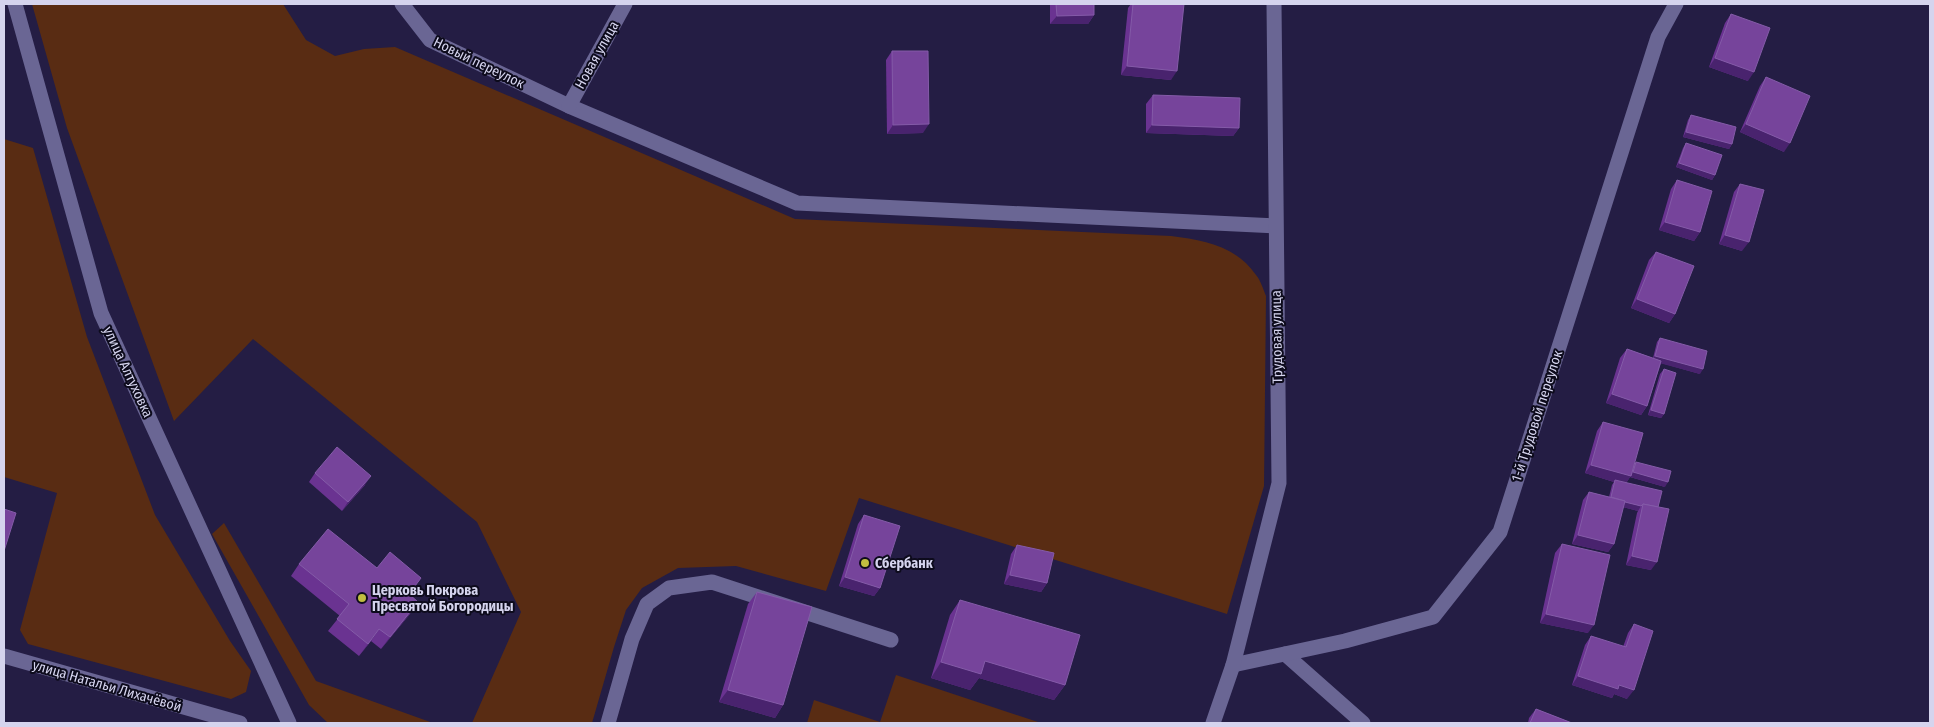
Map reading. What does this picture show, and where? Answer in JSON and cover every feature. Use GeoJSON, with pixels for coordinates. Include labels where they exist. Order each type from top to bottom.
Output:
{"type":"FeatureCollection","features":[{"type":"Feature","properties":{"kind":"street","name":"улица Алтуховка"},"geometry":{"type":"LineString","coordinates":[[15,4],[101,313],[289,723]]}},
{"type":"Feature","properties":{"kind":"street","name":"Новый переулок"},"geometry":{"type":"LineString","coordinates":[[402,4],[430,40],[569,106],[798,203],[1275,226]]}},
{"type":"Feature","properties":{"kind":"street","name":"Новая улица"},"geometry":{"type":"LineString","coordinates":[[569,106],[625,4]]}},
{"type":"Feature","properties":{"kind":"street","name":"Трудовая улица"},"geometry":{"type":"LineString","coordinates":[[1213,723],[1233,665],[1279,483],[1274,4]]}},
{"type":"Feature","properties":{"kind":"street","name":"1-й Трудовой переулок"},"geometry":{"type":"LineString","coordinates":[[1233,665],[1345,641],[1433,617],[1500,532],[1658,37],[1676,4]]}},
{"type":"Feature","properties":{"kind":"street"},"geometry":{"type":"LineString","coordinates":[[608,723],[632,639],[647,604],[669,588],[712,582],[891,640]]}},
{"type":"Feature","properties":{"kind":"street"},"geometry":{"type":"LineString","coordinates":[[1286,654],[1363,723]]}},
{"type":"Feature","properties":{"kind":"street","name":"улица Натальи Лихачёвой"},"geometry":{"type":"LineString","coordinates":[[4,656],[240,723]]}},
{"type":"Feature","properties":{"kind":"shaded area"},"geometry":{"type":"Polygon","coordinates":[[[32,4],[283,4],[306,40],[335,56],[364,49],[395,47],[795,219],[1171,236],[1207,242],[1229,251],[1248,265],[1259,280],[1266,296],[1264,486],[1227,614],[859,498],[826,591],[736,566],[678,568],[642,588],[626,610],[592,723],[472,723],[521,612],[477,522],[253,339],[174,421],[67,128],[32,4]]]}},
{"type":"Feature","properties":{"kind":"shaded area"},"geometry":{"type":"Polygon","coordinates":[[[4,139],[33,148],[87,337],[155,515],[230,641],[251,671],[246,692],[231,699],[28,644],[20,630],[57,493],[4,477],[4,139]]]}},
{"type":"Feature","properties":{"kind":"shaded area"},"geometry":{"type":"Polygon","coordinates":[[[224,523],[316,681],[433,723],[328,723],[309,705],[212,534],[224,523]]]}},
{"type":"Feature","properties":{"kind":"shaded area"},"geometry":{"type":"Polygon","coordinates":[[[896,675],[1041,723],[807,723],[814,700],[880,722],[896,675]]]}},
{"type":"Feature","properties":{"kind":"building"},"geometry":{"type":"Polygon","coordinates":[[[1056,4],[1094,4],[1094,15],[1057,16],[1056,4]]]}},
{"type":"Feature","properties":{"kind":"building"},"geometry":{"type":"Polygon","coordinates":[[[1133,4],[1184,4],[1177,71],[1127,66],[1133,4]]]}},
{"type":"Feature","properties":{"kind":"building"},"geometry":{"type":"Polygon","coordinates":[[[1731,14],[1770,28],[1754,72],[1715,58],[1731,14]]]}},
{"type":"Feature","properties":{"kind":"building"},"geometry":{"type":"Polygon","coordinates":[[[892,51],[928,51],[929,124],[893,125],[892,51]]]}},
{"type":"Feature","properties":{"kind":"building"},"geometry":{"type":"Polygon","coordinates":[[[1766,77],[1810,96],[1790,143],[1746,124],[1766,77]]]}},
{"type":"Feature","properties":{"kind":"building"},"geometry":{"type":"Polygon","coordinates":[[[1153,95],[1240,98],[1239,128],[1152,125],[1153,95]]]}},
{"type":"Feature","properties":{"kind":"building"},"geometry":{"type":"Polygon","coordinates":[[[1691,115],[1736,127],[1732,144],[1686,132],[1691,115]]]}},
{"type":"Feature","properties":{"kind":"building"},"geometry":{"type":"Polygon","coordinates":[[[1686,143],[1722,155],[1715,175],[1679,163],[1686,143]]]}},
{"type":"Feature","properties":{"kind":"building"},"geometry":{"type":"Polygon","coordinates":[[[1677,180],[1712,191],[1700,232],[1665,222],[1677,180]]]}},
{"type":"Feature","properties":{"kind":"building"},"geometry":{"type":"Polygon","coordinates":[[[1740,184],[1764,190],[1749,242],[1725,235],[1740,184]]]}},
{"type":"Feature","properties":{"kind":"building"},"geometry":{"type":"Polygon","coordinates":[[[1656,252],[1694,266],[1675,314],[1637,299],[1656,252]]]}},
{"type":"Feature","properties":{"kind":"building"},"geometry":{"type":"Polygon","coordinates":[[[1660,338],[1707,351],[1703,369],[1655,356],[1660,338]]]}},
{"type":"Feature","properties":{"kind":"building"},"geometry":{"type":"Polygon","coordinates":[[[1627,349],[1661,361],[1647,406],[1612,394],[1627,349]]]}},
{"type":"Feature","properties":{"kind":"building"},"geometry":{"type":"Polygon","coordinates":[[[1664,369],[1676,373],[1664,414],[1651,410],[1664,369]]]}},
{"type":"Feature","properties":{"kind":"building"},"geometry":{"type":"Polygon","coordinates":[[[1603,422],[1643,433],[1631,476],[1591,465],[1603,422]]]}},
{"type":"Feature","properties":{"kind":"building"},"geometry":{"type":"Polygon","coordinates":[[[337,447],[371,476],[348,502],[315,473],[337,447]]]}},
{"type":"Feature","properties":{"kind":"building"},"geometry":{"type":"Polygon","coordinates":[[[1636,462],[1671,471],[1668,482],[1633,472],[1636,462]]]}},
{"type":"Feature","properties":{"kind":"building"},"geometry":{"type":"Polygon","coordinates":[[[1615,480],[1662,491],[1658,507],[1643,504],[1641,506],[1611,497],[1615,480]]]}},
{"type":"Feature","properties":{"kind":"building"},"geometry":{"type":"Polygon","coordinates":[[[1589,492],[1625,501],[1614,544],[1578,535],[1589,492]]]}},
{"type":"Feature","properties":{"kind":"building"},"geometry":{"type":"Polygon","coordinates":[[[1643,504],[1669,509],[1657,562],[1632,556],[1643,504]]]}},
{"type":"Feature","properties":{"kind":"building"},"geometry":{"type":"Polygon","coordinates":[[[4,509],[16,513],[4,551],[4,509]]]}},
{"type":"Feature","properties":{"kind":"building"},"geometry":{"type":"Polygon","coordinates":[[[864,515],[900,526],[880,588],[845,577],[864,515]]]}},
{"type":"Feature","properties":{"kind":"building","name":"Церковь Покрова Пресвятой Богородицы"},"geometry":{"type":"Polygon","coordinates":[[[328,529],[377,568],[390,552],[421,578],[409,594],[418,602],[390,637],[379,629],[368,644],[337,619],[349,604],[299,564],[328,529]]]}},
{"type":"Feature","properties":{"kind":"building"},"geometry":{"type":"Polygon","coordinates":[[[1562,544],[1610,555],[1594,625],[1546,614],[1562,544]]]}},
{"type":"Feature","properties":{"kind":"building"},"geometry":{"type":"Polygon","coordinates":[[[1017,545],[1054,553],[1047,583],[1010,575],[1017,545]]]}},
{"type":"Feature","properties":{"kind":"building"},"geometry":{"type":"Polygon","coordinates":[[[757,592],[812,607],[783,705],[728,690],[757,592]]]}},
{"type":"Feature","properties":{"kind":"building"},"geometry":{"type":"Polygon","coordinates":[[[960,600],[1080,635],[1065,685],[985,661],[981,674],[941,662],[960,600]]]}},
{"type":"Feature","properties":{"kind":"building"},"geometry":{"type":"Polygon","coordinates":[[[1634,624],[1653,631],[1634,690],[1619,685],[1618,689],[1578,676],[1591,636],[1626,647],[1634,624]]]}},
{"type":"Feature","properties":{"kind":"building"},"geometry":{"type":"Polygon","coordinates":[[[1536,709],[1572,723],[1530,723],[1536,709]]]}},
{"type":"Feature","properties":{"kind":"place","name":"Сбербанк"},"geometry":{"type":"Point","coordinates":[865,563]}},
{"type":"Feature","properties":{"kind":"place","name":"Церковь Покрова Пресвятой Богородицы"},"geometry":{"type":"Point","coordinates":[362,598]}}]}
